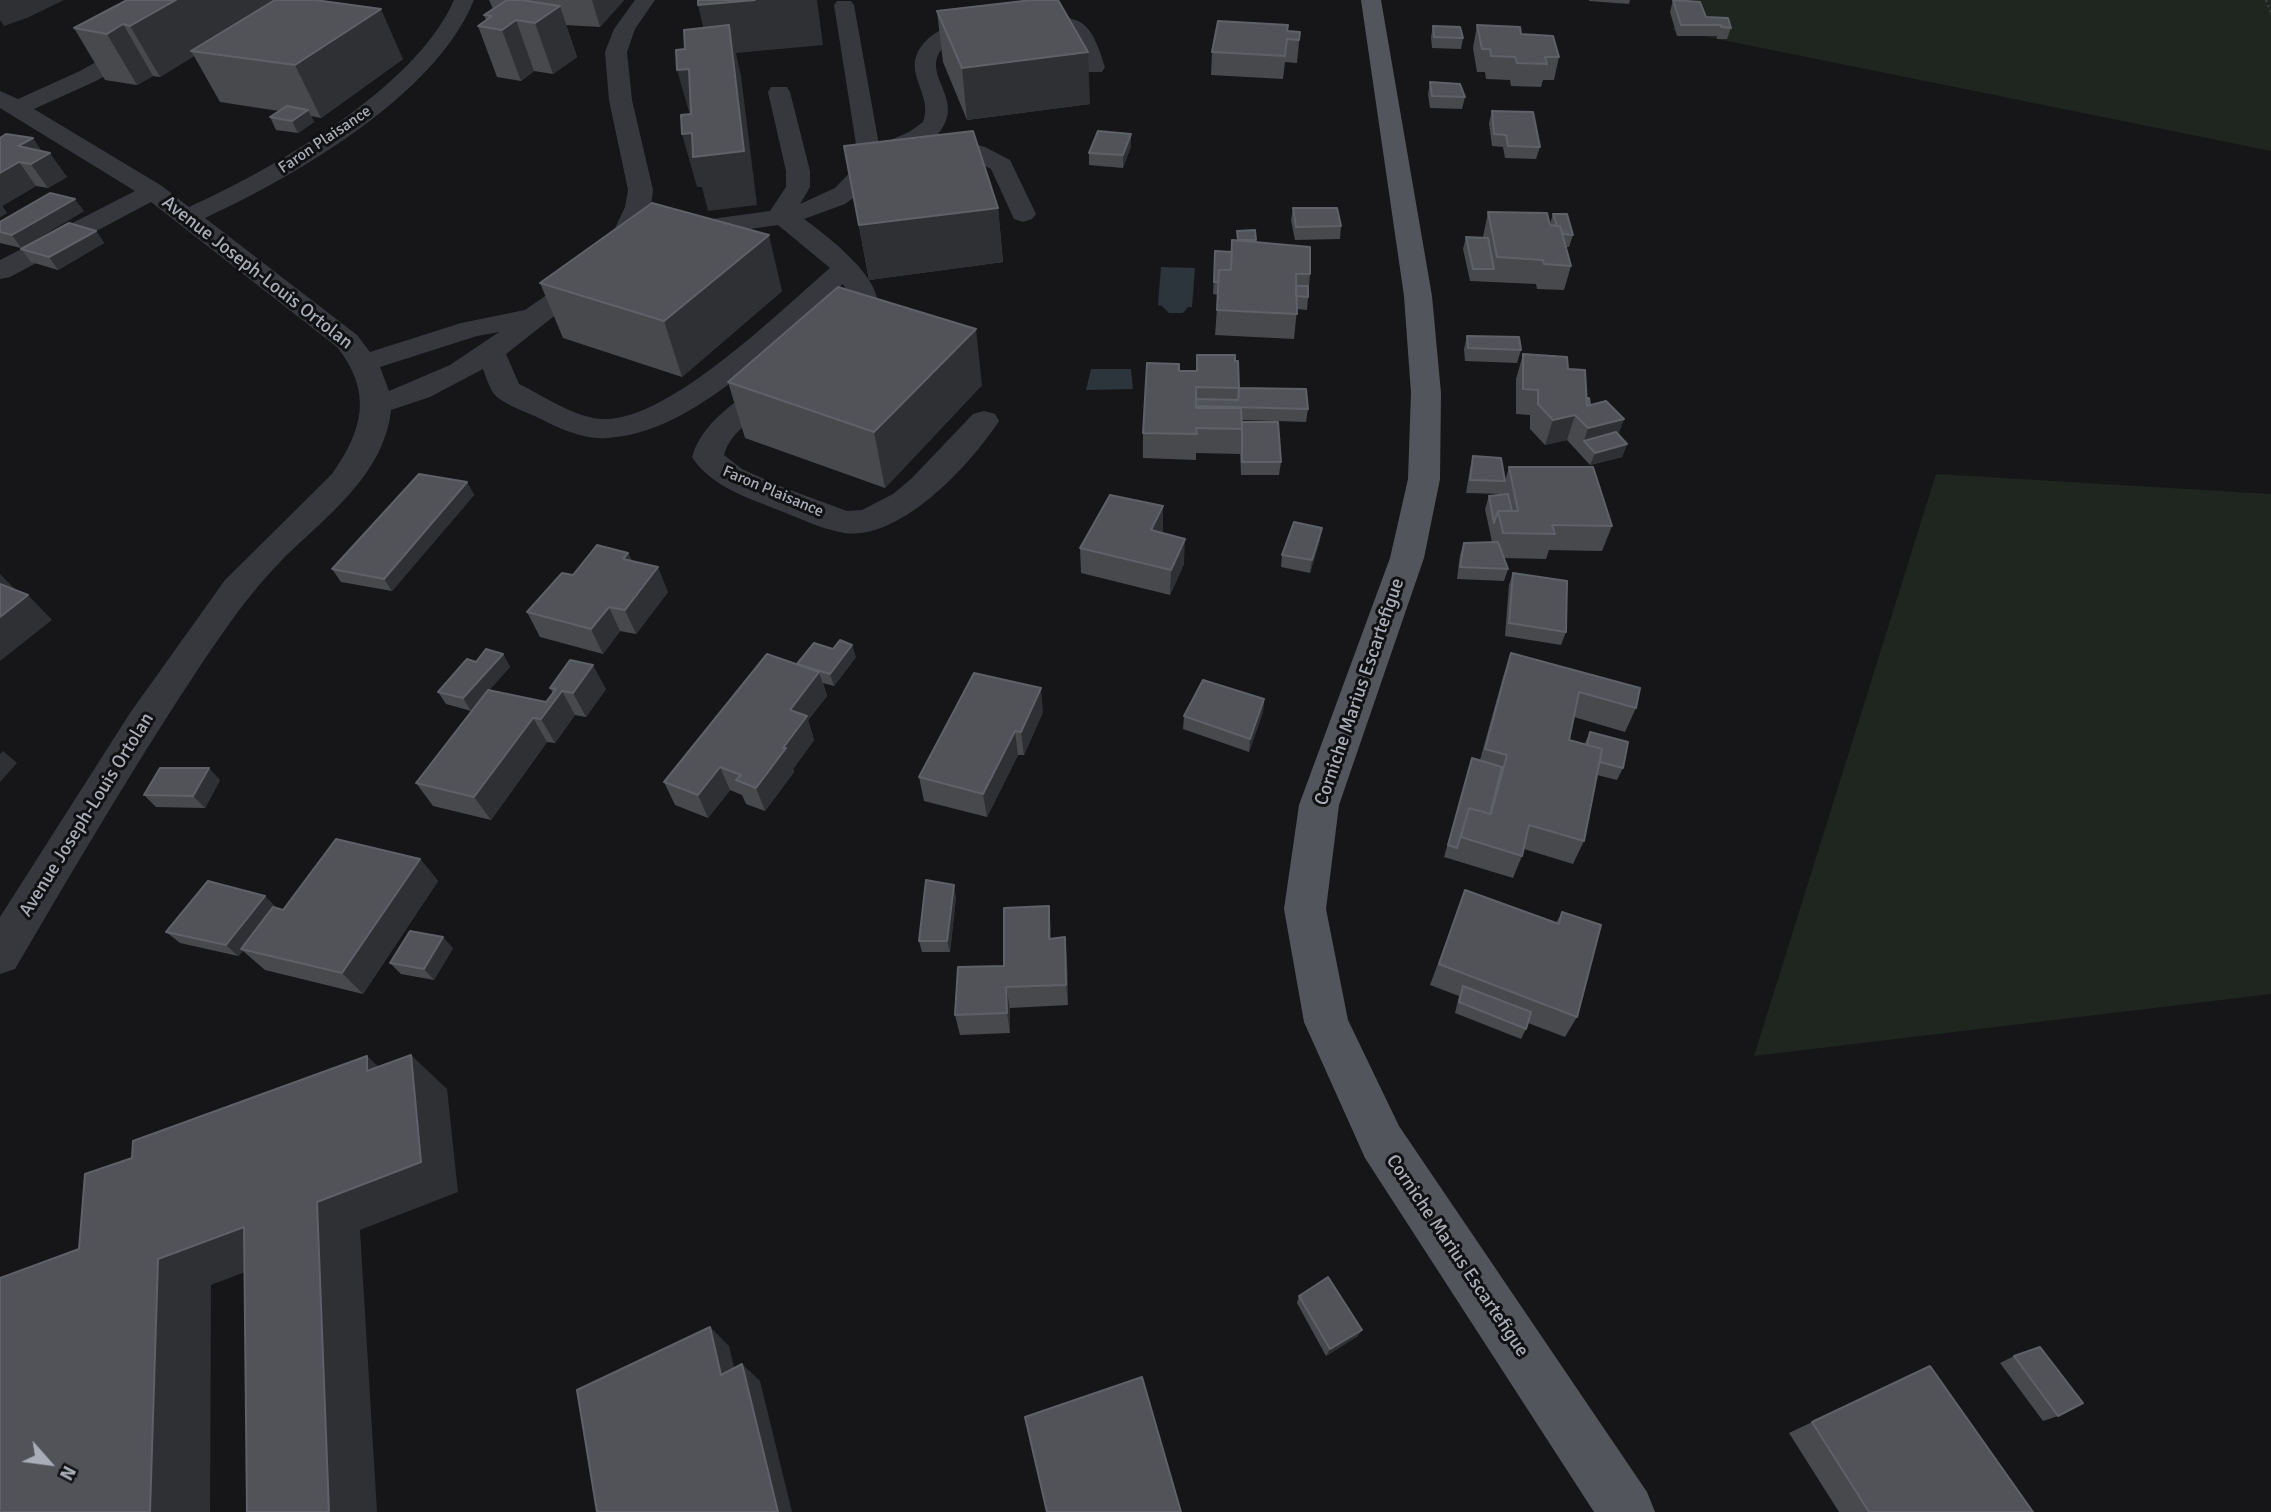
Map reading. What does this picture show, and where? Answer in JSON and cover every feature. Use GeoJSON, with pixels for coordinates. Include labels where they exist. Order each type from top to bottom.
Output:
{"type":"FeatureCollection","features":[{"type":"Feature","properties":{"kind":"main road","name":"Corniche Marius Escartefigue"},"geometry":{"type":"LineString","coordinates":[[1371,0],[1418,296],[1426,393],[1424,479],[1407,558],[1319,805],[1305,909],[1326,1022],[1382,1142],[1627,1512]]}},
{"type":"Feature","properties":{"kind":"street"},"geometry":{"type":"LineString","coordinates":[[9,103],[88,76],[221,0]]}},
{"type":"Feature","properties":{"kind":"street","name":"Faron Plaisance"},"geometry":{"type":"LineString","coordinates":[[187,217],[276,173],[333,139],[371,111],[433,50],[448,30],[464,0]]}},
{"type":"Feature","properties":{"kind":"street"},"geometry":{"type":"LineString","coordinates":[[376,405],[457,375],[584,282],[620,241],[639,205],[639,178],[618,89],[616,50],[625,27],[645,0]]}},
{"type":"Feature","properties":{"kind":"street"},"geometry":{"type":"LineString","coordinates":[[845,5],[870,162]]}},
{"type":"Feature","properties":{"kind":"street"},"geometry":{"type":"LineString","coordinates":[[620,241],[780,215],[816,207],[837,198],[853,187],[870,162],[931,126],[937,114],[924,60],[937,42],[951,33],[992,25],[1065,24],[1080,34],[1094,67]]}},
{"type":"Feature","properties":{"kind":"street"},"geometry":{"type":"LineString","coordinates":[[779,92],[798,171],[798,187],[780,215]]}},
{"type":"Feature","properties":{"kind":"street","name":"Avenue Joseph-Louis Ortolan"},"geometry":{"type":"LineString","coordinates":[[0,955],[173,674],[252,570],[326,501],[354,467],[369,438],[376,405],[373,383],[364,363],[347,341],[153,191],[9,103]]}},
{"type":"Feature","properties":{"kind":"street"},"geometry":{"type":"LineString","coordinates":[[918,136],[992,158],[1004,170],[1023,214]]}},
{"type":"Feature","properties":{"kind":"street"},"geometry":{"type":"LineString","coordinates":[[0,271],[153,191]]}},
{"type":"Feature","properties":{"kind":"street","name":"Faron Plaisance"},"geometry":{"type":"LineString","coordinates":[[780,215],[821,244],[844,269],[862,292],[864,307],[858,316],[718,435],[710,445],[708,457],[715,467],[745,484],[845,522],[862,522],[894,509],[945,464],[984,421]]}},
{"type":"Feature","properties":{"kind":"street"},"geometry":{"type":"LineString","coordinates":[[491,352],[506,389],[556,414],[588,426],[628,429],[658,417],[690,397],[844,269]]}},
{"type":"Feature","properties":{"kind":"street"},"geometry":{"type":"LineString","coordinates":[[364,363],[471,329],[534,317]]}},
{"type":"Feature","properties":{"kind":"path"},"geometry":{"type":"LineString","coordinates":[[2266,0],[2271,13]]}},
{"type":"Feature","properties":{"kind":"shaded area"},"geometry":{"type":"Polygon","coordinates":[[[1687,0],[2271,0],[2271,151],[1673,30],[1687,0]]]}},
{"type":"Feature","properties":{"kind":"shaded area"},"geometry":{"type":"Polygon","coordinates":[[[1161,267],[1195,268],[1192,307],[1188,307],[1183,313],[1169,313],[1158,305],[1161,267]]]}},
{"type":"Feature","properties":{"kind":"shaded area"},"geometry":{"type":"Polygon","coordinates":[[[1091,369],[1131,369],[1133,389],[1086,390],[1091,369]]]}},
{"type":"Feature","properties":{"kind":"shaded area"},"geometry":{"type":"Polygon","coordinates":[[[1936,474],[2271,494],[2271,994],[1754,1056],[1936,474]]]}},
{"type":"Feature","properties":{"kind":"building"},"geometry":{"type":"Polygon","coordinates":[[[127,0],[176,0],[130,26],[123,24],[107,34],[74,28],[127,0]]]}},
{"type":"Feature","properties":{"kind":"building"},"geometry":{"type":"Polygon","coordinates":[[[275,0],[315,0],[381,9],[295,65],[191,51],[275,0]]]}},
{"type":"Feature","properties":{"kind":"building"},"geometry":{"type":"Polygon","coordinates":[[[507,0],[560,6],[535,23],[516,20],[502,30],[478,26],[492,16],[484,15],[507,0]]]}},
{"type":"Feature","properties":{"kind":"building"},"geometry":{"type":"Polygon","coordinates":[[[698,0],[755,0],[698,5],[698,0]]]}},
{"type":"Feature","properties":{"kind":"building"},"geometry":{"type":"Polygon","coordinates":[[[1032,0],[1058,0],[1088,52],[962,68],[937,11],[1032,0]]]}},
{"type":"Feature","properties":{"kind":"building"},"geometry":{"type":"Polygon","coordinates":[[[1673,0],[1700,2],[1706,17],[1728,18],[1731,28],[1721,25],[1681,25],[1673,0]]]}},
{"type":"Feature","properties":{"kind":"building"},"geometry":{"type":"Polygon","coordinates":[[[1218,21],[1288,25],[1287,31],[1300,32],[1299,40],[1287,39],[1285,56],[1212,52],[1218,21]]]}},
{"type":"Feature","properties":{"kind":"building"},"geometry":{"type":"Polygon","coordinates":[[[729,25],[744,151],[693,157],[692,133],[682,134],[681,115],[691,114],[689,69],[677,70],[676,50],[685,49],[684,30],[729,25]]]}},
{"type":"Feature","properties":{"kind":"building"},"geometry":{"type":"Polygon","coordinates":[[[1477,25],[1520,27],[1521,34],[1553,36],[1559,57],[1545,57],[1547,64],[1517,63],[1515,57],[1491,56],[1490,49],[1482,49],[1477,25]]]}},
{"type":"Feature","properties":{"kind":"building"},"geometry":{"type":"Polygon","coordinates":[[[1433,26],[1460,27],[1463,38],[1434,37],[1433,26]]]}},
{"type":"Feature","properties":{"kind":"building"},"geometry":{"type":"Polygon","coordinates":[[[1430,82],[1460,84],[1465,97],[1432,96],[1430,82]]]}},
{"type":"Feature","properties":{"kind":"building"},"geometry":{"type":"Polygon","coordinates":[[[287,106],[308,110],[292,121],[270,117],[287,106]]]}},
{"type":"Feature","properties":{"kind":"building"},"geometry":{"type":"Polygon","coordinates":[[[1492,111],[1533,112],[1540,147],[1508,146],[1506,135],[1494,134],[1492,111]]]}},
{"type":"Feature","properties":{"kind":"building"},"geometry":{"type":"Polygon","coordinates":[[[973,131],[998,208],[859,225],[844,146],[973,131]]]}},
{"type":"Feature","properties":{"kind":"building"},"geometry":{"type":"Polygon","coordinates":[[[1098,131],[1131,134],[1123,155],[1089,153],[1098,131]]]}},
{"type":"Feature","properties":{"kind":"building"},"geometry":{"type":"Polygon","coordinates":[[[6,134],[33,138],[18,146],[50,153],[31,164],[19,162],[0,173],[0,138],[6,134]]]}},
{"type":"Feature","properties":{"kind":"building"},"geometry":{"type":"Polygon","coordinates":[[[50,193],[75,199],[12,235],[0,232],[0,222],[50,193]]]}},
{"type":"Feature","properties":{"kind":"building"},"geometry":{"type":"Polygon","coordinates":[[[652,203],[769,235],[664,321],[540,283],[652,203]]]}},
{"type":"Feature","properties":{"kind":"building"},"geometry":{"type":"Polygon","coordinates":[[[1293,208],[1337,208],[1341,226],[1296,227],[1293,208]]]}},
{"type":"Feature","properties":{"kind":"building"},"geometry":{"type":"Polygon","coordinates":[[[1488,212],[1547,213],[1550,225],[1560,226],[1571,266],[1544,264],[1543,260],[1497,257],[1488,212]]]}},
{"type":"Feature","properties":{"kind":"building"},"geometry":{"type":"Polygon","coordinates":[[[1553,214],[1567,214],[1573,235],[1563,234],[1553,214]]]}},
{"type":"Feature","properties":{"kind":"building"},"geometry":{"type":"Polygon","coordinates":[[[69,223],[96,231],[49,257],[21,249],[69,223]]]}},
{"type":"Feature","properties":{"kind":"building"},"geometry":{"type":"Polygon","coordinates":[[[1255,230],[1256,240],[1238,240],[1237,231],[1255,230]]]}},
{"type":"Feature","properties":{"kind":"building"},"geometry":{"type":"Polygon","coordinates":[[[1466,237],[1488,238],[1494,269],[1473,269],[1466,237]]]}},
{"type":"Feature","properties":{"kind":"building"},"geometry":{"type":"Polygon","coordinates":[[[1232,240],[1310,247],[1310,274],[1296,274],[1297,314],[1217,310],[1219,270],[1231,270],[1232,240]]]}},
{"type":"Feature","properties":{"kind":"building"},"geometry":{"type":"Polygon","coordinates":[[[1215,251],[1232,252],[1231,270],[1219,270],[1218,282],[1214,282],[1215,251]]]}},
{"type":"Feature","properties":{"kind":"building"},"geometry":{"type":"Polygon","coordinates":[[[1296,286],[1308,286],[1308,297],[1296,296],[1296,286]]]}},
{"type":"Feature","properties":{"kind":"building"},"geometry":{"type":"Polygon","coordinates":[[[838,287],[976,329],[874,432],[728,382],[838,287]]]}},
{"type":"Feature","properties":{"kind":"building"},"geometry":{"type":"Polygon","coordinates":[[[1467,336],[1519,337],[1521,350],[1468,348],[1467,336]]]}},
{"type":"Feature","properties":{"kind":"building"},"geometry":{"type":"Polygon","coordinates":[[[1523,354],[1567,357],[1568,369],[1585,370],[1587,406],[1606,401],[1624,419],[1588,428],[1575,415],[1553,420],[1538,404],[1538,390],[1523,389],[1523,354]]]}},
{"type":"Feature","properties":{"kind":"building"},"geometry":{"type":"Polygon","coordinates":[[[1197,355],[1235,355],[1235,361],[1238,361],[1239,388],[1196,387],[1196,408],[1241,408],[1242,429],[1196,428],[1197,434],[1143,433],[1147,363],[1179,364],[1179,371],[1197,371],[1197,355]]]}},
{"type":"Feature","properties":{"kind":"building"},"geometry":{"type":"Polygon","coordinates":[[[1239,388],[1306,389],[1308,409],[1196,406],[1196,399],[1238,400],[1239,388]]]}},
{"type":"Feature","properties":{"kind":"building"},"geometry":{"type":"Polygon","coordinates":[[[1242,422],[1278,422],[1281,462],[1242,462],[1242,422]]]}},
{"type":"Feature","properties":{"kind":"building"},"geometry":{"type":"Polygon","coordinates":[[[1616,432],[1627,444],[1595,453],[1584,441],[1616,432]]]}},
{"type":"Feature","properties":{"kind":"building"},"geometry":{"type":"Polygon","coordinates":[[[1473,456],[1501,458],[1505,481],[1470,480],[1473,456]]]}},
{"type":"Feature","properties":{"kind":"building"},"geometry":{"type":"Polygon","coordinates":[[[1509,467],[1593,467],[1612,526],[1552,525],[1555,534],[1503,533],[1498,511],[1518,511],[1509,467]]]}},
{"type":"Feature","properties":{"kind":"building"},"geometry":{"type":"Polygon","coordinates":[[[419,474],[467,482],[384,579],[332,569],[419,474]]]}},
{"type":"Feature","properties":{"kind":"building"},"geometry":{"type":"Polygon","coordinates":[[[1508,494],[1512,511],[1498,511],[1494,523],[1489,496],[1508,494]]]}},
{"type":"Feature","properties":{"kind":"building"},"geometry":{"type":"Polygon","coordinates":[[[1110,495],[1163,506],[1151,530],[1185,539],[1171,570],[1080,548],[1110,495]]]}},
{"type":"Feature","properties":{"kind":"building"},"geometry":{"type":"Polygon","coordinates":[[[1294,522],[1322,528],[1312,560],[1282,555],[1294,522]]]}},
{"type":"Feature","properties":{"kind":"building"},"geometry":{"type":"Polygon","coordinates":[[[1498,542],[1508,569],[1460,567],[1464,543],[1498,542]]]}},
{"type":"Feature","properties":{"kind":"building"},"geometry":{"type":"Polygon","coordinates":[[[597,545],[628,553],[623,559],[658,567],[625,610],[609,607],[591,629],[527,612],[562,573],[573,575],[597,545]]]}},
{"type":"Feature","properties":{"kind":"building"},"geometry":{"type":"Polygon","coordinates":[[[1513,573],[1567,581],[1566,632],[1509,623],[1513,573]]]}},
{"type":"Feature","properties":{"kind":"building"},"geometry":{"type":"Polygon","coordinates":[[[0,584],[28,595],[0,617],[0,584]]]}},
{"type":"Feature","properties":{"kind":"building"},"geometry":{"type":"Polygon","coordinates":[[[840,640],[852,645],[830,674],[797,664],[814,643],[833,649],[840,640]]]}},
{"type":"Feature","properties":{"kind":"building"},"geometry":{"type":"Polygon","coordinates":[[[486,649],[503,654],[463,698],[438,692],[467,659],[476,662],[486,649]]]}},
{"type":"Feature","properties":{"kind":"building"},"geometry":{"type":"Polygon","coordinates":[[[1511,653],[1640,688],[1636,708],[1579,692],[1569,740],[1602,749],[1584,841],[1529,825],[1522,856],[1461,837],[1469,808],[1491,814],[1507,755],[1485,749],[1511,653]]]}},
{"type":"Feature","properties":{"kind":"building"},"geometry":{"type":"Polygon","coordinates":[[[767,654],[819,672],[790,710],[807,716],[756,788],[736,780],[741,775],[720,767],[698,795],[664,782],[767,654]]]}},
{"type":"Feature","properties":{"kind":"building"},"geometry":{"type":"Polygon","coordinates":[[[570,660],[593,665],[573,693],[562,691],[541,719],[533,718],[474,797],[416,783],[488,690],[546,702],[556,689],[550,688],[570,660]]]}},
{"type":"Feature","properties":{"kind":"building"},"geometry":{"type":"Polygon","coordinates":[[[974,673],[1041,688],[1021,732],[1015,731],[983,794],[919,777],[974,673]]]}},
{"type":"Feature","properties":{"kind":"building"},"geometry":{"type":"Polygon","coordinates":[[[1203,680],[1264,699],[1250,739],[1184,716],[1203,680]]]}},
{"type":"Feature","properties":{"kind":"building"},"geometry":{"type":"Polygon","coordinates":[[[1590,732],[1628,742],[1623,768],[1600,762],[1602,749],[1587,745],[1590,732]]]}},
{"type":"Feature","properties":{"kind":"building"},"geometry":{"type":"Polygon","coordinates":[[[1472,758],[1502,767],[1490,814],[1469,808],[1457,848],[1448,845],[1472,758]]]}},
{"type":"Feature","properties":{"kind":"building"},"geometry":{"type":"Polygon","coordinates":[[[160,768],[209,768],[193,796],[144,795],[160,768]]]}},
{"type":"Feature","properties":{"kind":"building"},"geometry":{"type":"Polygon","coordinates":[[[336,839],[420,859],[342,973],[241,949],[273,907],[283,910],[336,839]]]}},
{"type":"Feature","properties":{"kind":"building"},"geometry":{"type":"Polygon","coordinates":[[[926,880],[954,885],[947,941],[919,941],[926,880]]]}},
{"type":"Feature","properties":{"kind":"building"},"geometry":{"type":"Polygon","coordinates":[[[208,881],[265,896],[226,945],[166,932],[208,881]]]}},
{"type":"Feature","properties":{"kind":"building"},"geometry":{"type":"Polygon","coordinates":[[[1465,890],[1559,924],[1562,912],[1601,925],[1577,1017],[1439,964],[1465,890]]]}},
{"type":"Feature","properties":{"kind":"building"},"geometry":{"type":"Polygon","coordinates":[[[1049,906],[1049,939],[1065,937],[1066,985],[1006,987],[1007,1013],[955,1015],[958,967],[1004,966],[1004,908],[1049,906]]]}},
{"type":"Feature","properties":{"kind":"building"},"geometry":{"type":"Polygon","coordinates":[[[410,931],[443,937],[424,969],[390,963],[410,931]]]}},
{"type":"Feature","properties":{"kind":"building"},"geometry":{"type":"Polygon","coordinates":[[[1463,986],[1531,1012],[1526,1029],[1459,1002],[1463,986]]]}},
{"type":"Feature","properties":{"kind":"building"},"geometry":{"type":"Polygon","coordinates":[[[411,1055],[421,1162],[317,1202],[329,1512],[247,1512],[244,1227],[158,1259],[150,1512],[0,1512],[0,1278],[79,1249],[85,1174],[132,1158],[133,1141],[367,1056],[367,1071],[411,1055]]]}},
{"type":"Feature","properties":{"kind":"building"},"geometry":{"type":"Polygon","coordinates":[[[1328,1277],[1362,1330],[1330,1349],[1299,1296],[1328,1277]]]}},
{"type":"Feature","properties":{"kind":"building"},"geometry":{"type":"Polygon","coordinates":[[[710,1327],[721,1375],[742,1364],[778,1512],[597,1512],[577,1390],[710,1327]]]}},
{"type":"Feature","properties":{"kind":"building"},"geometry":{"type":"Polygon","coordinates":[[[2040,1347],[2083,1403],[2058,1416],[2014,1356],[2040,1347]]]}},
{"type":"Feature","properties":{"kind":"building"},"geometry":{"type":"Polygon","coordinates":[[[1930,1366],[2033,1512],[1869,1512],[1812,1422],[1930,1366]]]}},
{"type":"Feature","properties":{"kind":"building"},"geometry":{"type":"Polygon","coordinates":[[[1142,1377],[1181,1512],[1047,1512],[1025,1417],[1142,1377]]]}}]}
